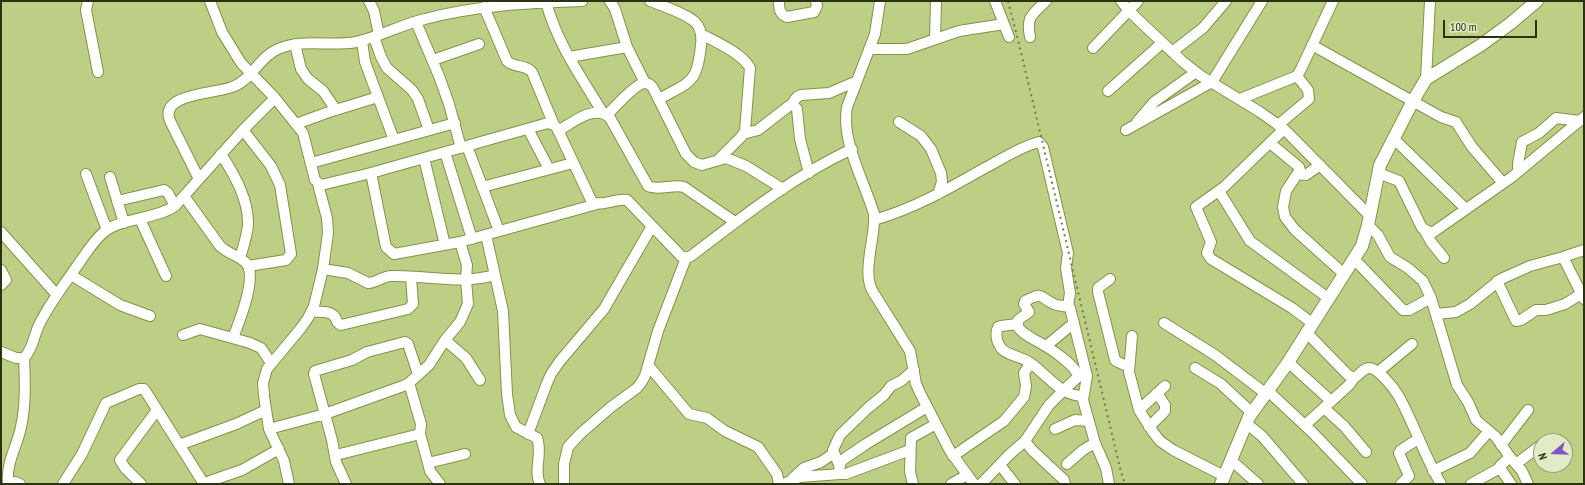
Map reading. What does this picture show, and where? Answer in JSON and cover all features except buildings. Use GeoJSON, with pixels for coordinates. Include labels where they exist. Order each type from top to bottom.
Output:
{"type":"FeatureCollection","features":[{"type":"Feature","properties":{"kind":"main road"},"geometry":{"type":"LineString","coordinates":[[1223,480],[1250,418],[1266,392],[1288,362],[1362,246],[1369,220],[1378,173],[1385,153],[1426,79],[1481,45],[1511,23],[1537,1]]}},
{"type":"Feature","properties":{"kind":"street"},"geometry":{"type":"LineString","coordinates":[[88,1],[86,10],[98,72]]}},
{"type":"Feature","properties":{"kind":"street"},"geometry":{"type":"LineString","coordinates":[[210,1],[222,32],[241,63],[275,98],[306,138],[311,163],[328,225],[323,269],[311,312],[301,328],[271,363],[265,372],[263,383],[270,429],[287,471],[289,484]]}},
{"type":"Feature","properties":{"kind":"street"},"geometry":{"type":"LineString","coordinates":[[369,1],[374,11],[376,36],[381,57],[387,68],[412,90],[418,99],[429,130]]}},
{"type":"Feature","properties":{"kind":"street"},"geometry":{"type":"LineString","coordinates":[[199,179],[170,121],[168,116],[169,108],[172,104],[182,98],[221,91],[234,86],[251,75],[269,54],[276,49],[295,44],[350,43],[376,36],[416,22],[458,11],[517,3],[582,1]]}},
{"type":"Feature","properties":{"kind":"street"},"geometry":{"type":"LineString","coordinates":[[610,1],[615,9],[627,47],[645,83],[653,88],[682,146],[691,159],[702,165],[726,158],[783,189]]}},
{"type":"Feature","properties":{"kind":"street"},"geometry":{"type":"LineString","coordinates":[[650,1],[695,22],[701,34],[699,65],[694,77],[689,82],[659,99]]}},
{"type":"Feature","properties":{"kind":"street"},"geometry":{"type":"LineString","coordinates":[[779,1],[780,11],[787,17],[814,12],[816,10],[816,1]]}},
{"type":"Feature","properties":{"kind":"street"},"geometry":{"type":"LineString","coordinates":[[880,1],[875,34],[847,107],[845,118],[848,138],[870,203],[874,220],[868,282],[910,351],[918,390],[953,456],[974,484]]}},
{"type":"Feature","properties":{"kind":"street"},"geometry":{"type":"LineString","coordinates":[[935,39],[936,1]]}},
{"type":"Feature","properties":{"kind":"street"},"geometry":{"type":"LineString","coordinates":[[995,1],[1009,36]]}},
{"type":"Feature","properties":{"kind":"street"},"geometry":{"type":"LineString","coordinates":[[1030,37],[1028,24],[1030,18],[1046,1]]}},
{"type":"Feature","properties":{"kind":"street"},"geometry":{"type":"LineString","coordinates":[[1121,1],[1129,11],[1162,43],[1196,72],[1240,99],[1281,127],[1320,165],[1369,220],[1390,257],[1408,268],[1423,281],[1431,298],[1455,381],[1468,402],[1476,420],[1489,430],[1522,471],[1528,484]]}},
{"type":"Feature","properties":{"kind":"street"},"geometry":{"type":"LineString","coordinates":[[1093,48],[1138,1]]}},
{"type":"Feature","properties":{"kind":"street"},"geometry":{"type":"LineString","coordinates":[[1172,52],[1203,28],[1226,1]]}},
{"type":"Feature","properties":{"kind":"street"},"geometry":{"type":"LineString","coordinates":[[1126,130],[1212,82],[1262,1]]}},
{"type":"Feature","properties":{"kind":"street"},"geometry":{"type":"LineString","coordinates":[[1240,99],[1297,76],[1333,1]]}},
{"type":"Feature","properties":{"kind":"street"},"geometry":{"type":"LineString","coordinates":[[1426,79],[1430,1]]}},
{"type":"Feature","properties":{"kind":"street"},"geometry":{"type":"LineString","coordinates":[[546,2],[558,36],[569,57],[648,186],[653,188],[677,185],[684,187],[735,222]]}},
{"type":"Feature","properties":{"kind":"street"},"geometry":{"type":"LineString","coordinates":[[484,7],[507,60],[514,65],[526,67],[532,72],[556,128],[590,198],[592,202],[597,204]]}},
{"type":"Feature","properties":{"kind":"street"},"geometry":{"type":"LineString","coordinates":[[416,22],[433,60],[464,147],[482,187],[499,231]]}},
{"type":"Feature","properties":{"kind":"street"},"geometry":{"type":"LineString","coordinates":[[869,49],[907,49],[959,31],[1004,24]]}},
{"type":"Feature","properties":{"kind":"street"},"geometry":{"type":"LineString","coordinates":[[701,34],[736,54],[747,63],[750,68],[747,115],[743,134]]}},
{"type":"Feature","properties":{"kind":"street"},"geometry":{"type":"LineString","coordinates":[[362,40],[365,62],[394,140]]}},
{"type":"Feature","properties":{"kind":"street"},"geometry":{"type":"LineString","coordinates":[[1108,91],[1162,43]]}},
{"type":"Feature","properties":{"kind":"street"},"geometry":{"type":"LineString","coordinates":[[295,44],[301,69],[308,79],[323,91],[336,110]]}},
{"type":"Feature","properties":{"kind":"street"},"geometry":{"type":"LineString","coordinates":[[433,60],[479,44]]}},
{"type":"Feature","properties":{"kind":"street"},"geometry":{"type":"LineString","coordinates":[[1312,45],[1413,100],[1441,118],[1456,122],[1472,147],[1503,183]]}},
{"type":"Feature","properties":{"kind":"street"},"geometry":{"type":"LineString","coordinates":[[569,57],[627,47]]}},
{"type":"Feature","properties":{"kind":"street"},"geometry":{"type":"LineString","coordinates":[[1135,125],[1154,102],[1196,72]]}},
{"type":"Feature","properties":{"kind":"street"},"geometry":{"type":"LineString","coordinates":[[1297,76],[1308,90],[1309,99],[1281,127],[1270,142],[1219,191],[1196,207],[1211,242],[1208,250],[1208,256],[1292,308],[1348,375],[1354,378]]}},
{"type":"Feature","properties":{"kind":"street"},"geometry":{"type":"LineString","coordinates":[[719,159],[743,134],[758,130],[791,105],[797,97],[801,95],[829,93],[857,81]]}},
{"type":"Feature","properties":{"kind":"street"},"geometry":{"type":"LineString","coordinates":[[605,114],[637,86],[645,83]]}},
{"type":"Feature","properties":{"kind":"street"},"geometry":{"type":"LineString","coordinates":[[296,124],[378,97]]}},
{"type":"Feature","properties":{"kind":"street"},"geometry":{"type":"LineString","coordinates":[[20,484],[15,482],[8,483],[5,464],[19,436],[22,420],[24,358],[30,350],[39,324],[57,295],[102,233],[124,223],[163,213],[175,206],[242,130],[275,98]]}},
{"type":"Feature","properties":{"kind":"street"},"geometry":{"type":"LineString","coordinates":[[791,105],[797,110],[800,139],[809,173]]}},
{"type":"Feature","properties":{"kind":"street"},"geometry":{"type":"LineString","coordinates":[[318,184],[324,185],[371,173],[546,123],[556,128],[595,112],[605,114]]}},
{"type":"Feature","properties":{"kind":"street"},"geometry":{"type":"LineString","coordinates":[[1518,172],[1521,145],[1524,141],[1539,133],[1556,118],[1582,119]]}},
{"type":"Feature","properties":{"kind":"street"},"geometry":{"type":"LineString","coordinates":[[1425,231],[1432,233],[1503,183],[1582,119]]}},
{"type":"Feature","properties":{"kind":"street"},"geometry":{"type":"LineString","coordinates":[[899,122],[921,136],[930,149],[941,173],[942,182],[938,194]]}},
{"type":"Feature","properties":{"kind":"street"},"geometry":{"type":"LineString","coordinates":[[311,163],[455,123]]}},
{"type":"Feature","properties":{"kind":"street"},"geometry":{"type":"LineString","coordinates":[[528,128],[549,169]]}},
{"type":"Feature","properties":{"kind":"street"},"geometry":{"type":"LineString","coordinates":[[242,130],[271,166],[280,185],[291,254],[286,260],[248,266]]}},
{"type":"Feature","properties":{"kind":"street"},"geometry":{"type":"LineString","coordinates":[[1393,138],[1466,209]]}},
{"type":"Feature","properties":{"kind":"street"},"geometry":{"type":"LineString","coordinates":[[874,220],[904,210],[938,194],[1018,150],[1037,142],[1040,143],[1043,147],[1068,253],[1066,272],[1070,293],[1068,306],[1070,308],[1087,376],[1083,396],[1095,442],[1104,461],[1109,484]]}},
{"type":"Feature","properties":{"kind":"street"},"geometry":{"type":"LineString","coordinates":[[1270,142],[1299,167],[1298,174],[1286,191],[1283,207],[1285,217],[1295,230],[1345,274]]}},
{"type":"Feature","properties":{"kind":"street"},"geometry":{"type":"LineString","coordinates":[[371,173],[386,247],[394,254],[460,242],[597,204],[627,200],[681,256],[686,258],[692,256],[735,222],[783,189],[835,157],[852,149]]}},
{"type":"Feature","properties":{"kind":"street"},"geometry":{"type":"LineString","coordinates":[[445,152],[472,239]]}},
{"type":"Feature","properties":{"kind":"street"},"geometry":{"type":"LineString","coordinates":[[220,154],[234,176],[246,210],[247,228],[240,258]]}},
{"type":"Feature","properties":{"kind":"street"},"geometry":{"type":"LineString","coordinates":[[424,158],[445,244]]}},
{"type":"Feature","properties":{"kind":"street"},"geometry":{"type":"LineString","coordinates":[[482,187],[573,163]]}},
{"type":"Feature","properties":{"kind":"street"},"geometry":{"type":"LineString","coordinates":[[1298,174],[1306,175],[1320,165]]}},
{"type":"Feature","properties":{"kind":"street"},"geometry":{"type":"LineString","coordinates":[[1378,173],[1399,181],[1419,224],[1444,258]]}},
{"type":"Feature","properties":{"kind":"street"},"geometry":{"type":"LineString","coordinates":[[86,174],[108,230]]}},
{"type":"Feature","properties":{"kind":"street"},"geometry":{"type":"LineString","coordinates":[[110,177],[124,223]]}},
{"type":"Feature","properties":{"kind":"street"},"geometry":{"type":"LineString","coordinates":[[117,201],[164,190],[168,193],[175,206]]}},
{"type":"Feature","properties":{"kind":"street"},"geometry":{"type":"LineString","coordinates":[[1219,191],[1250,241],[1328,298]]}},
{"type":"Feature","properties":{"kind":"street"},"geometry":{"type":"LineString","coordinates":[[184,196],[220,246],[228,253],[240,258],[248,266],[249,277],[246,299],[233,338]]}},
{"type":"Feature","properties":{"kind":"street"},"geometry":{"type":"LineString","coordinates":[[140,219],[166,276]]}},
{"type":"Feature","properties":{"kind":"street"},"geometry":{"type":"LineString","coordinates":[[528,434],[547,383],[552,374],[560,361],[604,309],[652,226]]}},
{"type":"Feature","properties":{"kind":"street"},"geometry":{"type":"LineString","coordinates":[[1,232],[57,295]]}},
{"type":"Feature","properties":{"kind":"street"},"geometry":{"type":"LineString","coordinates":[[486,235],[503,311],[507,394],[510,415],[513,424],[516,427],[537,438],[540,445],[537,474],[540,484]]}},
{"type":"Feature","properties":{"kind":"street"},"geometry":{"type":"LineString","coordinates":[[270,429],[325,414],[409,383],[429,365],[445,340],[460,322],[468,304],[466,280],[467,265],[460,242]]}},
{"type":"Feature","properties":{"kind":"street"},"geometry":{"type":"LineString","coordinates":[[1436,314],[1456,312],[1470,304],[1497,281],[1534,264],[1564,257],[1584,250]]}},
{"type":"Feature","properties":{"kind":"street"},"geometry":{"type":"LineString","coordinates":[[1497,281],[1516,321],[1521,320],[1536,310],[1546,310],[1583,297],[1564,257]]}},
{"type":"Feature","properties":{"kind":"street"},"geometry":{"type":"LineString","coordinates":[[564,484],[564,464],[568,447],[580,434],[611,407],[637,388],[645,376],[658,331],[686,258]]}},
{"type":"Feature","properties":{"kind":"street"},"geometry":{"type":"LineString","coordinates":[[1354,259],[1403,310],[1409,310],[1431,298]]}},
{"type":"Feature","properties":{"kind":"street"},"geometry":{"type":"LineString","coordinates":[[323,269],[348,273],[368,283],[372,283],[388,276],[466,280],[480,279],[495,275]]}},
{"type":"Feature","properties":{"kind":"street"},"geometry":{"type":"LineString","coordinates":[[1,270],[6,280],[1,285]]}},
{"type":"Feature","properties":{"kind":"street"},"geometry":{"type":"LineString","coordinates":[[71,275],[120,305],[150,316]]}},
{"type":"Feature","properties":{"kind":"street"},"geometry":{"type":"LineString","coordinates":[[311,312],[330,313],[337,323],[341,325],[408,308],[413,304],[411,277]]}},
{"type":"Feature","properties":{"kind":"street"},"geometry":{"type":"LineString","coordinates":[[1110,279],[1099,286],[1098,292],[1115,360],[1129,367]]}},
{"type":"Feature","properties":{"kind":"street"},"geometry":{"type":"LineString","coordinates":[[1017,324],[1018,320],[1028,312],[1025,306],[1025,301],[1037,295],[1043,296],[1054,304],[1068,306]]}},
{"type":"Feature","properties":{"kind":"street"},"geometry":{"type":"LineString","coordinates":[[1046,346],[1074,323]]}},
{"type":"Feature","properties":{"kind":"street"},"geometry":{"type":"LineString","coordinates":[[1164,323],[1215,355],[1266,392],[1305,425],[1360,483]]}},
{"type":"Feature","properties":{"kind":"street"},"geometry":{"type":"LineString","coordinates":[[981,484],[1025,441],[1049,405],[1078,377],[1078,373],[1075,369],[1046,346],[1020,330],[1017,324]]}},
{"type":"Feature","properties":{"kind":"street"},"geometry":{"type":"LineString","coordinates":[[1017,324],[1001,326],[998,328],[997,338],[1004,350],[1030,364],[1071,395],[1083,396]]}},
{"type":"Feature","properties":{"kind":"street"},"geometry":{"type":"LineString","coordinates":[[183,335],[200,329],[233,338],[261,348],[271,363]]}},
{"type":"Feature","properties":{"kind":"street"},"geometry":{"type":"LineString","coordinates":[[1132,336],[1129,367],[1139,410],[1149,427],[1169,448],[1223,480]]}},
{"type":"Feature","properties":{"kind":"street"},"geometry":{"type":"LineString","coordinates":[[445,340],[466,358],[480,380]]}},
{"type":"Feature","properties":{"kind":"street"},"geometry":{"type":"LineString","coordinates":[[346,484],[338,469],[336,455],[314,374],[315,371],[317,369],[352,360],[367,352],[405,342],[408,344],[418,374]]}},
{"type":"Feature","properties":{"kind":"street"},"geometry":{"type":"LineString","coordinates":[[1378,372],[1412,344]]}},
{"type":"Feature","properties":{"kind":"street"},"geometry":{"type":"LineString","coordinates":[[1,352],[16,358],[24,358]]}},
{"type":"Feature","properties":{"kind":"street"},"geometry":{"type":"LineString","coordinates":[[1288,362],[1327,404],[1366,452]]}},
{"type":"Feature","properties":{"kind":"street"},"geometry":{"type":"LineString","coordinates":[[953,456],[1004,421],[1024,397],[1026,386],[1024,373],[1030,364]]}},
{"type":"Feature","properties":{"kind":"street"},"geometry":{"type":"LineString","coordinates":[[648,365],[689,414],[707,418],[725,431],[758,447],[784,483]]}},
{"type":"Feature","properties":{"kind":"street"},"geometry":{"type":"LineString","coordinates":[[1195,368],[1221,384],[1250,418],[1262,436],[1303,484]]}},
{"type":"Feature","properties":{"kind":"street"},"geometry":{"type":"LineString","coordinates":[[1305,425],[1349,385],[1354,378],[1367,368],[1370,368],[1378,372],[1386,379],[1397,394],[1433,471],[1441,484]]}},
{"type":"Feature","properties":{"kind":"street"},"geometry":{"type":"LineString","coordinates":[[910,450],[846,474],[840,469],[833,447],[840,435],[884,395],[891,386],[901,382],[914,370]]}},
{"type":"Feature","properties":{"kind":"street"},"geometry":{"type":"LineString","coordinates":[[409,383],[421,424],[420,434],[430,471],[440,484]]}},
{"type":"Feature","properties":{"kind":"street"},"geometry":{"type":"LineString","coordinates":[[1139,410],[1165,386]]}},
{"type":"Feature","properties":{"kind":"street"},"geometry":{"type":"LineString","coordinates":[[62,484],[82,454],[106,402],[142,389],[146,392],[205,484],[242,470],[279,449]]}},
{"type":"Feature","properties":{"kind":"street"},"geometry":{"type":"LineString","coordinates":[[1149,427],[1165,411],[1165,405],[1157,393]]}},
{"type":"Feature","properties":{"kind":"street"},"geometry":{"type":"LineString","coordinates":[[840,469],[841,461],[927,407]]}},
{"type":"Feature","properties":{"kind":"street"},"geometry":{"type":"LineString","coordinates":[[141,484],[124,468],[120,460],[157,410]]}},
{"type":"Feature","properties":{"kind":"street"},"geometry":{"type":"LineString","coordinates":[[179,444],[236,424],[266,410]]}},
{"type":"Feature","properties":{"kind":"street"},"geometry":{"type":"LineString","coordinates":[[1501,445],[1528,410]]}},
{"type":"Feature","properties":{"kind":"street"},"geometry":{"type":"LineString","coordinates":[[1055,429],[1075,420],[1089,421]]}},
{"type":"Feature","properties":{"kind":"street"},"geometry":{"type":"LineString","coordinates":[[913,484],[910,472],[911,438],[936,424]]}},
{"type":"Feature","properties":{"kind":"street"},"geometry":{"type":"LineString","coordinates":[[1433,471],[1470,453],[1489,430]]}},
{"type":"Feature","properties":{"kind":"street"},"geometry":{"type":"LineString","coordinates":[[336,455],[420,434]]}},
{"type":"Feature","properties":{"kind":"street"},"geometry":{"type":"LineString","coordinates":[[1401,484],[1409,476],[1399,453],[1401,450],[1418,439]]}},
{"type":"Feature","properties":{"kind":"street"},"geometry":{"type":"LineString","coordinates":[[1025,441],[1032,450],[1064,480],[1065,484]]}},
{"type":"Feature","properties":{"kind":"street"},"geometry":{"type":"LineString","coordinates":[[1067,464],[1082,450],[1095,442]]}},
{"type":"Feature","properties":{"kind":"street"},"geometry":{"type":"LineString","coordinates":[[1471,484],[1500,468],[1500,466],[1513,461],[1533,450]]}},
{"type":"Feature","properties":{"kind":"street"},"geometry":{"type":"LineString","coordinates":[[428,464],[465,454]]}},
{"type":"Feature","properties":{"kind":"street"},"geometry":{"type":"LineString","coordinates":[[784,483],[804,468],[821,462],[834,454]]}},
{"type":"Feature","properties":{"kind":"street"},"geometry":{"type":"LineString","coordinates":[[1232,461],[1258,484]]}},
{"type":"Feature","properties":{"kind":"street"},"geometry":{"type":"LineString","coordinates":[[1000,465],[1014,484]]}},
{"type":"Feature","properties":{"kind":"street"},"geometry":{"type":"LineString","coordinates":[[1500,468],[1511,484]]}},
{"type":"Feature","properties":{"kind":"street"},"geometry":{"type":"LineString","coordinates":[[784,483],[800,477],[840,469]]}},
{"type":"Feature","properties":{"kind":"street"},"geometry":{"type":"LineString","coordinates":[[951,484],[968,475]]}},
{"type":"Feature","properties":{"kind":"railway"},"geometry":{"type":"LineString","coordinates":[[1008,1],[1125,484]]}}]}
